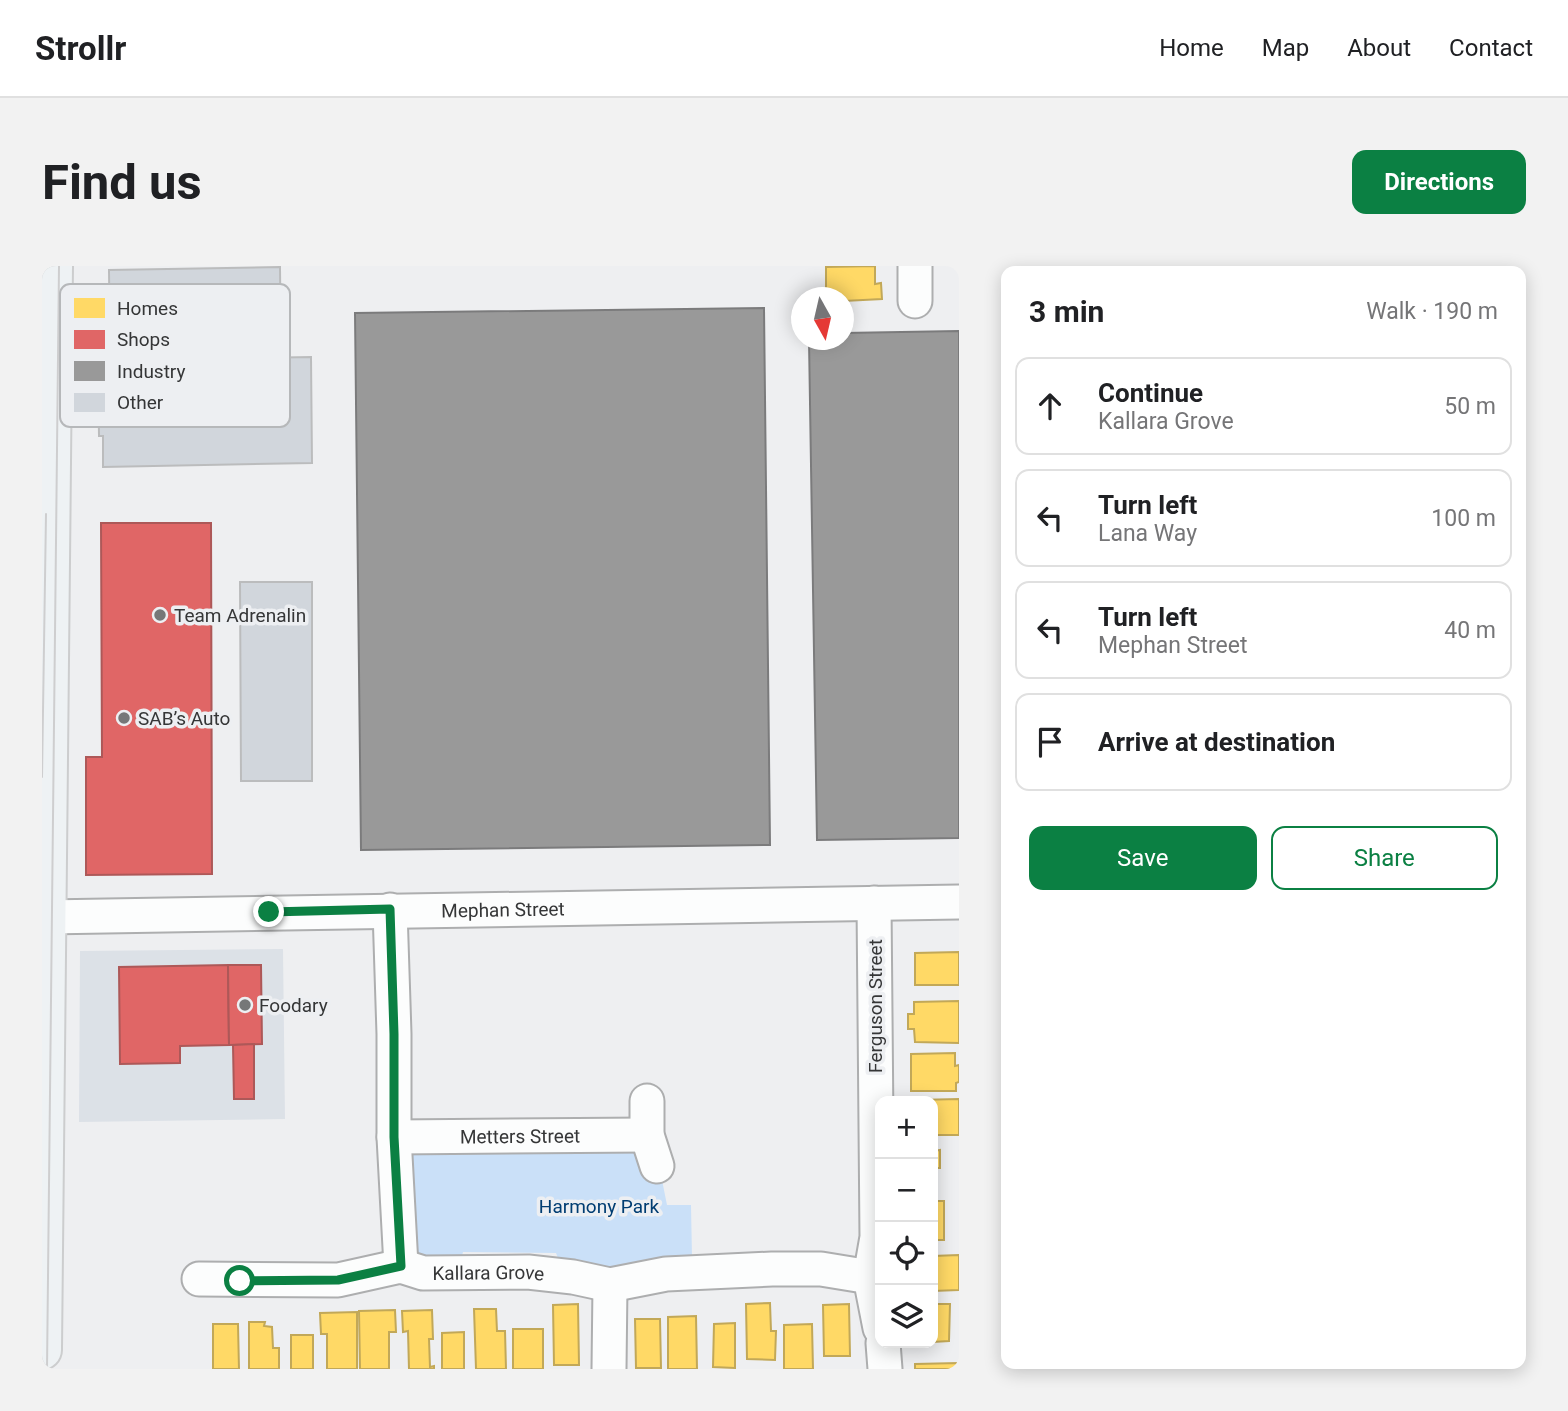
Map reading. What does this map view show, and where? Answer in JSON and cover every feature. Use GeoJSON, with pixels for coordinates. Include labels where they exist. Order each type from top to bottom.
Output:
{"type":"FeatureCollection","features":[{"type":"Feature","properties":{"kind":"main road"},"geometry":{"type":"LineString","coordinates":[[42,1350],[45,767],[53,266]]}},
{"type":"Feature","properties":{"kind":"street"},"geometry":{"type":"LineString","coordinates":[[915,266],[915,301]]}},
{"type":"Feature","properties":{"kind":"street","name":"Ferguson Street"},"geometry":{"type":"LineString","coordinates":[[870,1277],[877,1237],[874,902]]}},
{"type":"Feature","properties":{"kind":"street","name":"Mephan Street"},"geometry":{"type":"LineString","coordinates":[[46,917],[390,909],[959,902]]}},
{"type":"Feature","properties":{"kind":"street"},"geometry":{"type":"LineString","coordinates":[[390,909],[394,1137],[401,1266]]}},
{"type":"Feature","properties":{"kind":"street"},"geometry":{"type":"LineString","coordinates":[[647,1101],[647,1135],[657,1166]]}},
{"type":"Feature","properties":{"kind":"street","name":"Metters Street"},"geometry":{"type":"LineString","coordinates":[[394,1137],[647,1135]]}},
{"type":"Feature","properties":{"kind":"street","name":"Kallara Grove"},"geometry":{"type":"LineString","coordinates":[[199,1279],[338,1280],[401,1266],[423,1273],[528,1272],[573,1277],[610,1285],[666,1273],[772,1269],[821,1269],[870,1277]]}},
{"type":"Feature","properties":{"kind":"street"},"geometry":{"type":"LineString","coordinates":[[870,1277],[875,1302]]}},
{"type":"Feature","properties":{"kind":"street"},"geometry":{"type":"LineString","coordinates":[[609,1369],[610,1285]]}},
{"type":"Feature","properties":{"kind":"street"},"geometry":{"type":"LineString","coordinates":[[883,1348],[885,1369]]}},
{"type":"Feature","properties":{"kind":"shaded area"},"geometry":{"type":"Polygon","coordinates":[[[283,949],[285,1119],[79,1122],[80,951],[283,949]]]}},
{"type":"Feature","properties":{"kind":"green space","name":"Harmony Park"},"geometry":{"type":"Polygon","coordinates":[[[640,1145],[661,1175],[667,1205],[691,1205],[692,1258],[607,1272],[560,1263],[556,1253],[463,1252],[460,1263],[431,1263],[412,1252],[404,1161],[415,1149],[640,1145]]]}},
{"type":"Feature","properties":{"kind":"building: Homes"},"geometry":{"type":"Polygon","coordinates":[[[875,266],[875,284],[881,283],[882,299],[854,300],[854,287],[826,287],[826,267],[875,266]]]}},
{"type":"Feature","properties":{"kind":"building: Homes"},"geometry":{"type":"Polygon","coordinates":[[[959,952],[959,985],[915,985],[915,953],[959,952]]]}},
{"type":"Feature","properties":{"kind":"building: Homes"},"geometry":{"type":"Polygon","coordinates":[[[959,1001],[959,1043],[915,1042],[914,1029],[908,1029],[908,1014],[914,1014],[914,1002],[959,1001]]]}},
{"type":"Feature","properties":{"kind":"building: Homes"},"geometry":{"type":"Polygon","coordinates":[[[955,1053],[955,1066],[959,1065],[956,1091],[911,1091],[911,1054],[955,1053]]]}},
{"type":"Feature","properties":{"kind":"building: Homes"},"geometry":{"type":"Polygon","coordinates":[[[959,1099],[959,1135],[938,1135],[938,1100],[959,1099]]]}},
{"type":"Feature","properties":{"kind":"building: Homes"},"geometry":{"type":"Polygon","coordinates":[[[940,1150],[940,1168],[938,1168],[940,1150]]]}},
{"type":"Feature","properties":{"kind":"building: Homes"},"geometry":{"type":"Polygon","coordinates":[[[938,1201],[944,1201],[944,1240],[938,1240],[938,1201]]]}},
{"type":"Feature","properties":{"kind":"building: Homes"},"geometry":{"type":"Polygon","coordinates":[[[959,1255],[959,1290],[938,1291],[938,1256],[959,1255]]]}},
{"type":"Feature","properties":{"kind":"building: Homes"},"geometry":{"type":"Polygon","coordinates":[[[770,1303],[771,1331],[776,1331],[775,1360],[747,1359],[746,1304],[770,1303]]]}},
{"type":"Feature","properties":{"kind":"building: Homes"},"geometry":{"type":"Polygon","coordinates":[[[578,1304],[579,1365],[554,1365],[553,1305],[578,1304]]]}},
{"type":"Feature","properties":{"kind":"building: Homes"},"geometry":{"type":"Polygon","coordinates":[[[849,1304],[850,1356],[824,1356],[823,1305],[849,1304]]]}},
{"type":"Feature","properties":{"kind":"building: Homes"},"geometry":{"type":"Polygon","coordinates":[[[938,1304],[950,1304],[949,1341],[938,1342],[938,1304]]]}},
{"type":"Feature","properties":{"kind":"building: Homes"},"geometry":{"type":"Polygon","coordinates":[[[474,1309],[496,1309],[497,1331],[505,1331],[506,1369],[476,1369],[474,1309]]]}},
{"type":"Feature","properties":{"kind":"building: Homes"},"geometry":{"type":"Polygon","coordinates":[[[395,1310],[396,1332],[389,1332],[389,1369],[360,1369],[359,1311],[395,1310]]]}},
{"type":"Feature","properties":{"kind":"building: Homes"},"geometry":{"type":"Polygon","coordinates":[[[432,1310],[433,1339],[429,1339],[430,1367],[434,1366],[434,1369],[409,1369],[408,1331],[403,1332],[402,1311],[432,1310]]]}},
{"type":"Feature","properties":{"kind":"building: Homes"},"geometry":{"type":"Polygon","coordinates":[[[357,1312],[357,1369],[327,1369],[327,1334],[321,1334],[320,1313],[357,1312]]]}},
{"type":"Feature","properties":{"kind":"building: Homes"},"geometry":{"type":"Polygon","coordinates":[[[696,1316],[697,1369],[668,1369],[668,1317],[696,1316]]]}},
{"type":"Feature","properties":{"kind":"building: Homes"},"geometry":{"type":"Polygon","coordinates":[[[635,1319],[660,1319],[661,1368],[636,1368],[635,1319]]]}},
{"type":"Feature","properties":{"kind":"building: Homes"},"geometry":{"type":"Polygon","coordinates":[[[249,1322],[265,1322],[264,1326],[272,1327],[273,1348],[279,1348],[279,1369],[249,1369],[249,1322]]]}},
{"type":"Feature","properties":{"kind":"building: Homes"},"geometry":{"type":"Polygon","coordinates":[[[735,1323],[735,1368],[713,1367],[714,1324],[735,1323]]]}},
{"type":"Feature","properties":{"kind":"building: Homes"},"geometry":{"type":"Polygon","coordinates":[[[213,1324],[238,1324],[239,1369],[213,1369],[213,1324]]]}},
{"type":"Feature","properties":{"kind":"building: Homes"},"geometry":{"type":"Polygon","coordinates":[[[812,1324],[813,1369],[784,1369],[784,1325],[812,1324]]]}},
{"type":"Feature","properties":{"kind":"building: Homes"},"geometry":{"type":"Polygon","coordinates":[[[513,1329],[543,1329],[543,1369],[513,1369],[513,1329]]]}},
{"type":"Feature","properties":{"kind":"building: Homes"},"geometry":{"type":"Polygon","coordinates":[[[464,1332],[464,1369],[442,1369],[442,1333],[464,1332]]]}},
{"type":"Feature","properties":{"kind":"building: Homes"},"geometry":{"type":"Polygon","coordinates":[[[291,1335],[313,1335],[313,1369],[291,1369],[291,1335]]]}},
{"type":"Feature","properties":{"kind":"building: Homes"},"geometry":{"type":"Polygon","coordinates":[[[959,1363],[959,1369],[915,1369],[915,1364],[959,1363]]]}},
{"type":"Feature","properties":{"kind":"building: Shops"},"geometry":{"type":"Polygon","coordinates":[[[101,523],[211,523],[212,874],[86,875],[86,757],[102,757],[101,523]]]}},
{"type":"Feature","properties":{"kind":"building: Shops"},"geometry":{"type":"Polygon","coordinates":[[[228,965],[229,1045],[180,1046],[180,1063],[120,1064],[119,967],[228,965]]]}},
{"type":"Feature","properties":{"kind":"building: Shops","name":"Foodary"},"geometry":{"type":"Polygon","coordinates":[[[228,965],[261,965],[262,1044],[229,1045],[228,965]]]}},
{"type":"Feature","properties":{"kind":"building: Shops"},"geometry":{"type":"Polygon","coordinates":[[[254,1044],[254,1099],[234,1099],[233,1045],[254,1044]]]}},
{"type":"Feature","properties":{"kind":"building: Industry"},"geometry":{"type":"Polygon","coordinates":[[[764,308],[770,845],[361,850],[355,313],[764,308]]]}},
{"type":"Feature","properties":{"kind":"building: Industry"},"geometry":{"type":"Polygon","coordinates":[[[959,331],[959,838],[817,840],[809,350],[854,350],[854,333],[959,331]]]}},
{"type":"Feature","properties":{"kind":"building: Other"},"geometry":{"type":"Polygon","coordinates":[[[280,267],[280,284],[109,284],[109,270],[280,267]]]}},
{"type":"Feature","properties":{"kind":"building: Other"},"geometry":{"type":"Polygon","coordinates":[[[290,357],[311,357],[312,463],[103,467],[103,436],[99,436],[99,427],[290,427],[290,357]]]}},
{"type":"Feature","properties":{"kind":"building: Other"},"geometry":{"type":"Polygon","coordinates":[[[240,582],[312,582],[312,781],[241,781],[240,582]]]}},
{"type":"Feature","properties":{"kind":"tram line"},"geometry":{"type":"LineString","coordinates":[[47,1369],[59,266]]}},
{"type":"Feature","properties":{"kind":"tram line"},"geometry":{"type":"LineString","coordinates":[[42,777],[46,514]]}},
{"type":"Feature","properties":{"kind":"place","name":"Team Adrenalin"},"geometry":{"type":"Point","coordinates":[160,615]}},
{"type":"Feature","properties":{"kind":"place","name":"SAB’s Auto"},"geometry":{"type":"Point","coordinates":[124,718]}},
{"type":"Feature","properties":{"kind":"place","name":"Foodary"},"geometry":{"type":"Point","coordinates":[245,1005]}},
{"type":"Feature","properties":{"kind":"route"},"geometry":{"type":"LineString","coordinates":[[240,1281],[338,1280],[401,1266],[394,1137],[390,909],[269,912]]}}]}
